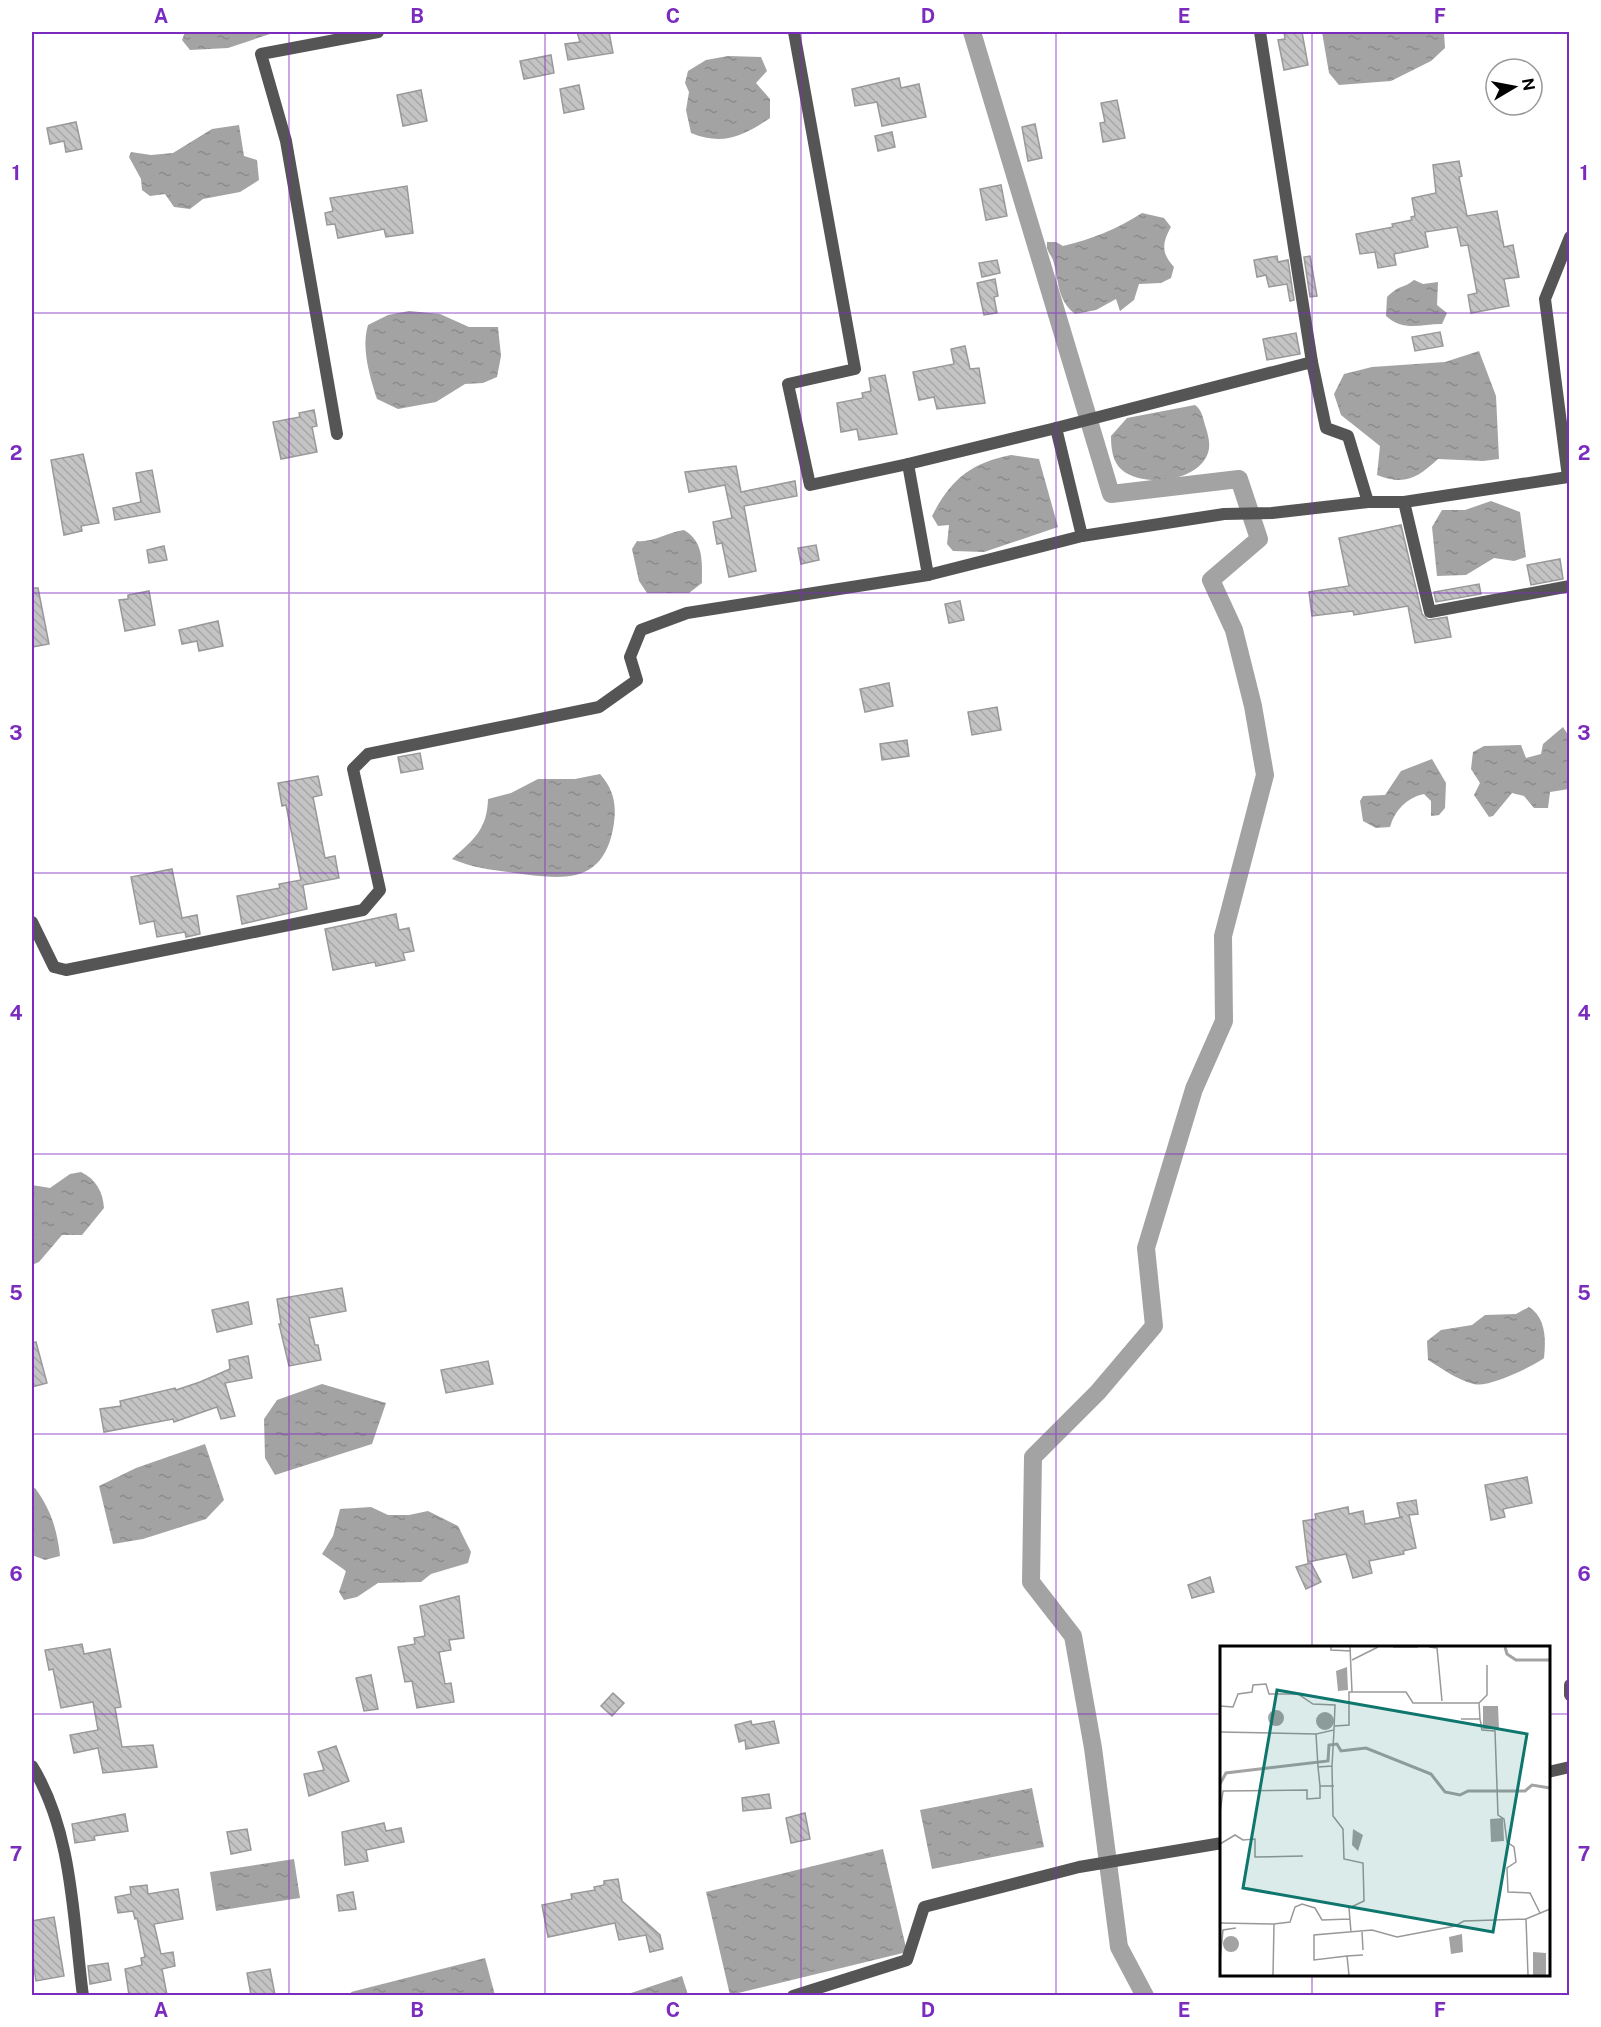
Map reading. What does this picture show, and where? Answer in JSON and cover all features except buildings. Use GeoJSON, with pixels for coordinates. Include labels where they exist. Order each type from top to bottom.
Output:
{"type":"FeatureCollection","features":[{"type":"Feature","properties":{"kind":"street"},"geometry":{"type":"LineString","coordinates":[[337,434],[286,141],[261,54],[378,32]]}},
{"type":"Feature","properties":{"kind":"street"},"geometry":{"type":"LineString","coordinates":[[794,32],[855,369],[788,384],[810,485],[1056,428],[1312,362]]}},
{"type":"Feature","properties":{"kind":"street"},"geometry":{"type":"LineString","coordinates":[[1260,32],[1312,362],[1326,428],[1348,436],[1368,502]]}},
{"type":"Feature","properties":{"kind":"street"},"geometry":{"type":"LineString","coordinates":[[32,922],[54,966],[66,970],[363,910],[380,890],[353,770],[368,754],[599,706],[637,680],[630,657],[641,630],[687,613],[928,575],[1082,536],[1224,514],[1272,513],[1368,502],[1404,502],[1568,477],[1545,298],[1569,237]]}},
{"type":"Feature","properties":{"kind":"street"},"geometry":{"type":"LineString","coordinates":[[1056,428],[1082,536]]}},
{"type":"Feature","properties":{"kind":"street"},"geometry":{"type":"LineString","coordinates":[[908,464],[928,575]]}},
{"type":"Feature","properties":{"kind":"street"},"geometry":{"type":"LineString","coordinates":[[1404,502],[1430,612],[1569,586]]}},
{"type":"Feature","properties":{"kind":"street"},"geometry":{"type":"LineString","coordinates":[[1569,1685],[1569,1695]]}},
{"type":"Feature","properties":{"kind":"street"},"geometry":{"type":"LineString","coordinates":[[32,1766],[47,1790],[65,1852],[83,1995]]}},
{"type":"Feature","properties":{"kind":"street"},"geometry":{"type":"LineString","coordinates":[[1550,1772],[1569,1767]]}},
{"type":"Feature","properties":{"kind":"street"},"geometry":{"type":"LineString","coordinates":[[794,1995],[907,1960],[924,1907],[1078,1867],[1220,1843]]}},
{"type":"Feature","properties":{"kind":"water"},"geometry":{"type":"Polygon","coordinates":[[[185,32],[273,33],[228,48],[190,50],[182,40],[185,32]]]}},
{"type":"Feature","properties":{"kind":"water"},"geometry":{"type":"Polygon","coordinates":[[[1322,32],[1444,32],[1445,48],[1431,61],[1391,81],[1339,85],[1329,73],[1322,32]]]}},
{"type":"Feature","properties":{"kind":"water"},"geometry":{"type":"Polygon","coordinates":[[[728,56],[761,57],[767,71],[756,83],[770,99],[770,118],[751,130],[723,139],[702,137],[691,133],[686,110],[689,92],[685,83],[688,71],[706,60],[728,56]]]}},
{"type":"Feature","properties":{"kind":"water"},"geometry":{"type":"Polygon","coordinates":[[[239,125],[244,156],[257,160],[259,180],[240,192],[203,199],[190,209],[174,207],[165,194],[150,196],[142,190],[141,179],[129,157],[131,152],[151,155],[173,153],[212,129],[239,125]]]}},
{"type":"Feature","properties":{"kind":"water"},"geometry":{"type":"Polygon","coordinates":[[[1142,213],[1164,218],[1171,227],[1164,248],[1174,267],[1171,278],[1161,283],[1139,284],[1134,300],[1120,311],[1116,299],[1096,310],[1075,314],[1069,309],[1062,296],[1047,242],[1056,242],[1063,246],[1084,240],[1114,229],[1142,213]]]}},
{"type":"Feature","properties":{"kind":"water"},"geometry":{"type":"Polygon","coordinates":[[[1414,280],[1423,284],[1438,282],[1437,305],[1447,313],[1442,324],[1406,326],[1386,316],[1387,297],[1414,280]]]}},
{"type":"Feature","properties":{"kind":"water"},"geometry":{"type":"Polygon","coordinates":[[[409,311],[440,314],[469,327],[498,327],[501,356],[497,377],[483,383],[465,384],[436,402],[398,409],[377,399],[366,353],[368,325],[388,315],[409,311]]]}},
{"type":"Feature","properties":{"kind":"water"},"geometry":{"type":"Polygon","coordinates":[[[1479,351],[1496,396],[1499,459],[1483,461],[1438,459],[1424,471],[1403,480],[1377,475],[1380,446],[1341,415],[1334,394],[1344,374],[1372,367],[1445,362],[1479,351]]]}},
{"type":"Feature","properties":{"kind":"water"},"geometry":{"type":"Polygon","coordinates":[[[1195,405],[1203,417],[1208,436],[1208,453],[1202,463],[1182,476],[1156,480],[1132,476],[1119,467],[1113,454],[1111,436],[1127,418],[1195,405]]]}},
{"type":"Feature","properties":{"kind":"water"},"geometry":{"type":"Polygon","coordinates":[[[1011,455],[1039,459],[1058,527],[984,552],[953,551],[947,544],[949,525],[938,526],[932,516],[939,503],[955,483],[973,468],[1011,455]]]}},
{"type":"Feature","properties":{"kind":"water"},"geometry":{"type":"Polygon","coordinates":[[[1491,501],[1520,512],[1526,557],[1514,561],[1494,558],[1466,575],[1437,576],[1432,527],[1442,510],[1465,510],[1491,501]]]}},
{"type":"Feature","properties":{"kind":"water"},"geometry":{"type":"Polygon","coordinates":[[[684,530],[691,535],[698,546],[702,560],[702,583],[689,593],[647,593],[639,581],[632,549],[637,541],[684,530]]]}},
{"type":"Feature","properties":{"kind":"water"},"geometry":{"type":"Polygon","coordinates":[[[1563,727],[1569,736],[1569,789],[1550,792],[1548,808],[1534,808],[1524,796],[1512,793],[1493,816],[1489,817],[1474,795],[1480,783],[1471,769],[1473,752],[1484,746],[1521,745],[1526,758],[1541,754],[1543,744],[1563,727]]]}},
{"type":"Feature","properties":{"kind":"water"},"geometry":{"type":"Polygon","coordinates":[[[1432,759],[1446,783],[1445,808],[1439,815],[1431,816],[1431,801],[1424,794],[1412,798],[1402,806],[1390,827],[1376,828],[1363,821],[1360,801],[1363,796],[1385,795],[1401,771],[1432,759]]]}},
{"type":"Feature","properties":{"kind":"water"},"geometry":{"type":"Polygon","coordinates":[[[600,774],[612,793],[615,806],[614,821],[607,848],[599,861],[589,870],[577,875],[548,877],[483,868],[452,859],[478,833],[485,819],[488,799],[511,793],[538,779],[575,779],[600,774]]]}},
{"type":"Feature","properties":{"kind":"water"},"geometry":{"type":"Polygon","coordinates":[[[81,1172],[91,1178],[98,1187],[104,1208],[82,1235],[62,1235],[39,1262],[32,1265],[32,1185],[50,1188],[70,1174],[81,1172]]]}},
{"type":"Feature","properties":{"kind":"water"},"geometry":{"type":"Polygon","coordinates":[[[1529,1307],[1542,1323],[1545,1344],[1544,1358],[1530,1366],[1499,1380],[1474,1384],[1456,1377],[1428,1360],[1427,1341],[1441,1330],[1472,1325],[1485,1315],[1516,1314],[1529,1307]]]}},
{"type":"Feature","properties":{"kind":"water"},"geometry":{"type":"Polygon","coordinates":[[[322,1384],[386,1403],[372,1444],[275,1475],[265,1458],[264,1419],[277,1400],[322,1384]]]}},
{"type":"Feature","properties":{"kind":"water"},"geometry":{"type":"Polygon","coordinates":[[[205,1444],[224,1500],[206,1519],[143,1539],[113,1544],[99,1486],[136,1468],[205,1444]]]}},
{"type":"Feature","properties":{"kind":"water"},"geometry":{"type":"Polygon","coordinates":[[[35,1488],[49,1512],[59,1546],[60,1556],[45,1560],[32,1555],[32,1489],[35,1488]]]}},
{"type":"Feature","properties":{"kind":"water"},"geometry":{"type":"Polygon","coordinates":[[[371,1507],[388,1515],[409,1515],[428,1511],[458,1526],[471,1552],[468,1563],[431,1574],[421,1582],[378,1583],[357,1597],[344,1600],[339,1592],[346,1571],[322,1554],[333,1536],[340,1509],[371,1507]]]}},
{"type":"Feature","properties":{"kind":"water"},"geometry":{"type":"Polygon","coordinates":[[[1032,1788],[1044,1847],[932,1869],[920,1810],[1032,1788]]]}},
{"type":"Feature","properties":{"kind":"water"},"geometry":{"type":"Polygon","coordinates":[[[883,1849],[907,1952],[730,1995],[706,1892],[883,1849]]]}},
{"type":"Feature","properties":{"kind":"water"},"geometry":{"type":"Polygon","coordinates":[[[294,1859],[300,1898],[216,1911],[210,1872],[294,1859]]]}},
{"type":"Feature","properties":{"kind":"water"},"geometry":{"type":"Polygon","coordinates":[[[485,1958],[495,1995],[352,1995],[351,1992],[485,1958]]]}},
{"type":"Feature","properties":{"kind":"water"},"geometry":{"type":"Polygon","coordinates":[[[682,1976],[688,1995],[625,1995],[682,1976]]]}},
{"type":"Feature","properties":{"kind":"waterway"},"geometry":{"type":"LineString","coordinates":[[972,32],[1111,494],[1239,479],[1259,539],[1211,580],[1234,630],[1253,706],[1265,775],[1223,936],[1224,1021],[1194,1089],[1146,1248],[1154,1326],[1098,1392],[1033,1457],[1031,1582],[1073,1636],[1093,1748],[1119,1947],[1145,1996]]}}]}
